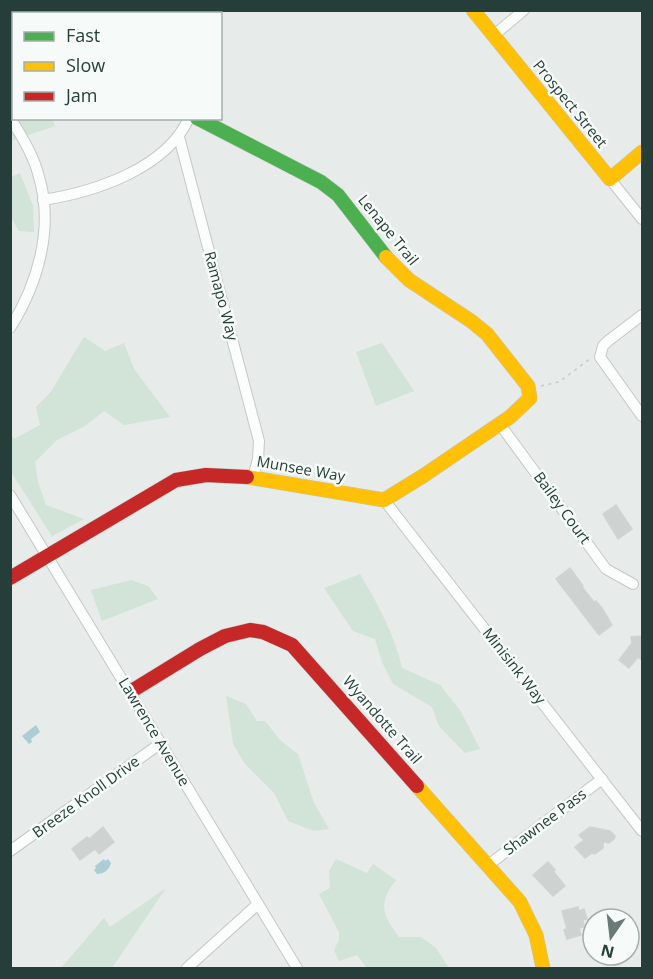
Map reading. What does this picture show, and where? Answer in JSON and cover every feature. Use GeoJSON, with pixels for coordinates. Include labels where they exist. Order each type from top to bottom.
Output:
{"type":"FeatureCollection","features":[{"type":"Feature","properties":{"kind":"street","name":"Prospect Street"},"geometry":{"type":"LineString","coordinates":[[473,10],[642,219]]}},
{"type":"Feature","properties":{"kind":"street"},"geometry":{"type":"LineString","coordinates":[[493,36],[524,10]]}},
{"type":"Feature","properties":{"kind":"street"},"geometry":{"type":"LineString","coordinates":[[10,118],[22,136],[39,176],[43,200],[43,237],[40,258],[28,297],[10,328]]}},
{"type":"Feature","properties":{"kind":"street"},"geometry":{"type":"LineString","coordinates":[[43,200],[67,196],[112,182],[153,159],[179,136],[188,120]]}},
{"type":"Feature","properties":{"kind":"street","name":"Lenape Trail"},"geometry":{"type":"LineString","coordinates":[[201,120],[302,171],[338,195],[393,266],[409,280],[487,334],[530,390]]}},
{"type":"Feature","properties":{"kind":"street","name":"Ramapo Way"},"geometry":{"type":"LineString","coordinates":[[179,136],[259,441],[258,459],[253,477]]}},
{"type":"Feature","properties":{"kind":"street"},"geometry":{"type":"LineString","coordinates":[[610,179],[642,152]]}},
{"type":"Feature","properties":{"kind":"street"},"geometry":{"type":"LineString","coordinates":[[642,315],[608,341],[600,357],[601,362],[642,416]]}},
{"type":"Feature","properties":{"kind":"street"},"geometry":{"type":"LineString","coordinates":[[384,500],[410,486],[527,403],[530,390]]}},
{"type":"Feature","properties":{"kind":"street","name":"Bailey Court"},"geometry":{"type":"LineString","coordinates":[[500,423],[606,569],[633,584]]}},
{"type":"Feature","properties":{"kind":"street","name":"Munsee Way"},"geometry":{"type":"LineString","coordinates":[[10,578],[176,480],[195,475],[216,473],[253,477],[384,500]]}},
{"type":"Feature","properties":{"kind":"street","name":"Lawrence Avenue"},"geometry":{"type":"LineString","coordinates":[[10,495],[297,969]]}},
{"type":"Feature","properties":{"kind":"street","name":"Minisink Way"},"geometry":{"type":"LineString","coordinates":[[384,500],[642,831]]}},
{"type":"Feature","properties":{"kind":"street","name":"Wyandotte Trail"},"geometry":{"type":"LineString","coordinates":[[130,692],[226,634],[261,630],[281,637],[298,650],[520,902],[536,935],[543,969]]}},
{"type":"Feature","properties":{"kind":"street","name":"Breeze Knoll Drive"},"geometry":{"type":"LineString","coordinates":[[10,851],[161,743]]}},
{"type":"Feature","properties":{"kind":"street","name":"Shawnee Pass"},"geometry":{"type":"LineString","coordinates":[[487,866],[602,778]]}},
{"type":"Feature","properties":{"kind":"street"},"geometry":{"type":"LineString","coordinates":[[187,969],[258,904]]}},
{"type":"Feature","properties":{"kind":"path"},"geometry":{"type":"LineString","coordinates":[[530,390],[559,382],[601,351]]}},
{"type":"Feature","properties":{"kind":"green space"},"geometry":{"type":"Polygon","coordinates":[[[11,63],[12,120],[52,120],[55,126],[11,141],[11,63]]]}},
{"type":"Feature","properties":{"kind":"green space"},"geometry":{"type":"Polygon","coordinates":[[[20,173],[33,206],[34,232],[19,231],[11,217],[11,177],[20,173]]]}},
{"type":"Feature","properties":{"kind":"green space"},"geometry":{"type":"Polygon","coordinates":[[[84,337],[105,351],[124,343],[134,369],[170,417],[124,425],[104,411],[85,426],[57,440],[35,462],[38,482],[46,505],[84,519],[52,536],[11,472],[11,434],[14,439],[40,425],[36,407],[50,393],[84,337]]]}},
{"type":"Feature","properties":{"kind":"green space"},"geometry":{"type":"Polygon","coordinates":[[[382,343],[414,391],[376,406],[356,352],[382,343]]]}},
{"type":"Feature","properties":{"kind":"green space"},"geometry":{"type":"Polygon","coordinates":[[[360,574],[390,631],[402,668],[440,685],[460,710],[480,749],[465,753],[439,726],[432,707],[393,684],[382,662],[375,639],[353,631],[324,588],[360,574]]]}},
{"type":"Feature","properties":{"kind":"green space"},"geometry":{"type":"Polygon","coordinates":[[[131,580],[148,586],[158,599],[102,621],[91,590],[131,580]]]}},
{"type":"Feature","properties":{"kind":"green space"},"geometry":{"type":"Polygon","coordinates":[[[226,696],[246,704],[257,721],[265,721],[280,740],[298,754],[314,803],[329,829],[314,831],[288,821],[274,793],[245,764],[233,744],[226,696]]]}},
{"type":"Feature","properties":{"kind":"green space"},"geometry":{"type":"Polygon","coordinates":[[[336,859],[367,873],[373,864],[396,880],[384,903],[389,922],[399,937],[421,937],[436,948],[449,968],[367,968],[357,955],[339,961],[334,950],[339,940],[339,932],[319,894],[330,888],[329,871],[336,859]]]}},
{"type":"Feature","properties":{"kind":"green space"},"geometry":{"type":"Polygon","coordinates":[[[166,888],[112,968],[61,968],[104,918],[110,927],[166,888]]]}},
{"type":"Feature","properties":{"kind":"water"},"geometry":{"type":"Polygon","coordinates":[[[36,725],[40,732],[31,739],[32,742],[29,744],[22,736],[36,725]]]}},
{"type":"Feature","properties":{"kind":"water"},"geometry":{"type":"Polygon","coordinates":[[[104,859],[105,861],[108,859],[111,863],[108,870],[97,874],[94,870],[95,866],[104,859]]]}},
{"type":"Feature","properties":{"kind":"building"},"geometry":{"type":"Polygon","coordinates":[[[616,505],[632,529],[618,539],[603,514],[616,505]]]}},
{"type":"Feature","properties":{"kind":"building"},"geometry":{"type":"Polygon","coordinates":[[[570,568],[594,602],[596,601],[602,608],[612,625],[599,635],[556,579],[570,568]]]}},
{"type":"Feature","properties":{"kind":"building"},"geometry":{"type":"Polygon","coordinates":[[[642,636],[642,660],[638,657],[629,668],[619,660],[632,643],[631,637],[642,636]]]}},
{"type":"Feature","properties":{"kind":"building"},"geometry":{"type":"Polygon","coordinates":[[[103,827],[114,842],[99,854],[95,849],[80,860],[72,849],[103,827]]]}},
{"type":"Feature","properties":{"kind":"building"},"geometry":{"type":"Polygon","coordinates":[[[590,827],[610,831],[615,836],[609,843],[603,842],[603,848],[595,854],[592,853],[585,858],[575,847],[584,840],[579,835],[590,827]]]}},
{"type":"Feature","properties":{"kind":"building"},"geometry":{"type":"Polygon","coordinates":[[[548,862],[565,886],[553,896],[533,875],[548,862]]]}},
{"type":"Feature","properties":{"kind":"building"},"geometry":{"type":"Polygon","coordinates":[[[578,907],[579,911],[581,910],[581,928],[579,928],[581,935],[567,939],[562,911],[578,907]]]}},
{"type":"Feature","properties":{"kind":"traffic: fast"},"geometry":{"type":"LineString","coordinates":[[201,120],[321,182],[338,195],[386,257]]}},
{"type":"Feature","properties":{"kind":"traffic: slow"},"geometry":{"type":"LineString","coordinates":[[473,10],[610,179],[642,152]]}},
{"type":"Feature","properties":{"kind":"traffic: slow"},"geometry":{"type":"LineString","coordinates":[[247,477],[384,500],[510,417],[530,398],[528,386],[487,334],[409,280],[386,257]]}},
{"type":"Feature","properties":{"kind":"traffic: slow"},"geometry":{"type":"LineString","coordinates":[[417,786],[520,902],[536,935],[543,968]]}},
{"type":"Feature","properties":{"kind":"traffic: jam"},"geometry":{"type":"LineString","coordinates":[[10,578],[176,480],[206,475],[247,477]]}},
{"type":"Feature","properties":{"kind":"traffic: jam"},"geometry":{"type":"LineString","coordinates":[[130,692],[225,636],[250,630],[263,632],[292,645],[417,786]]}}]}
